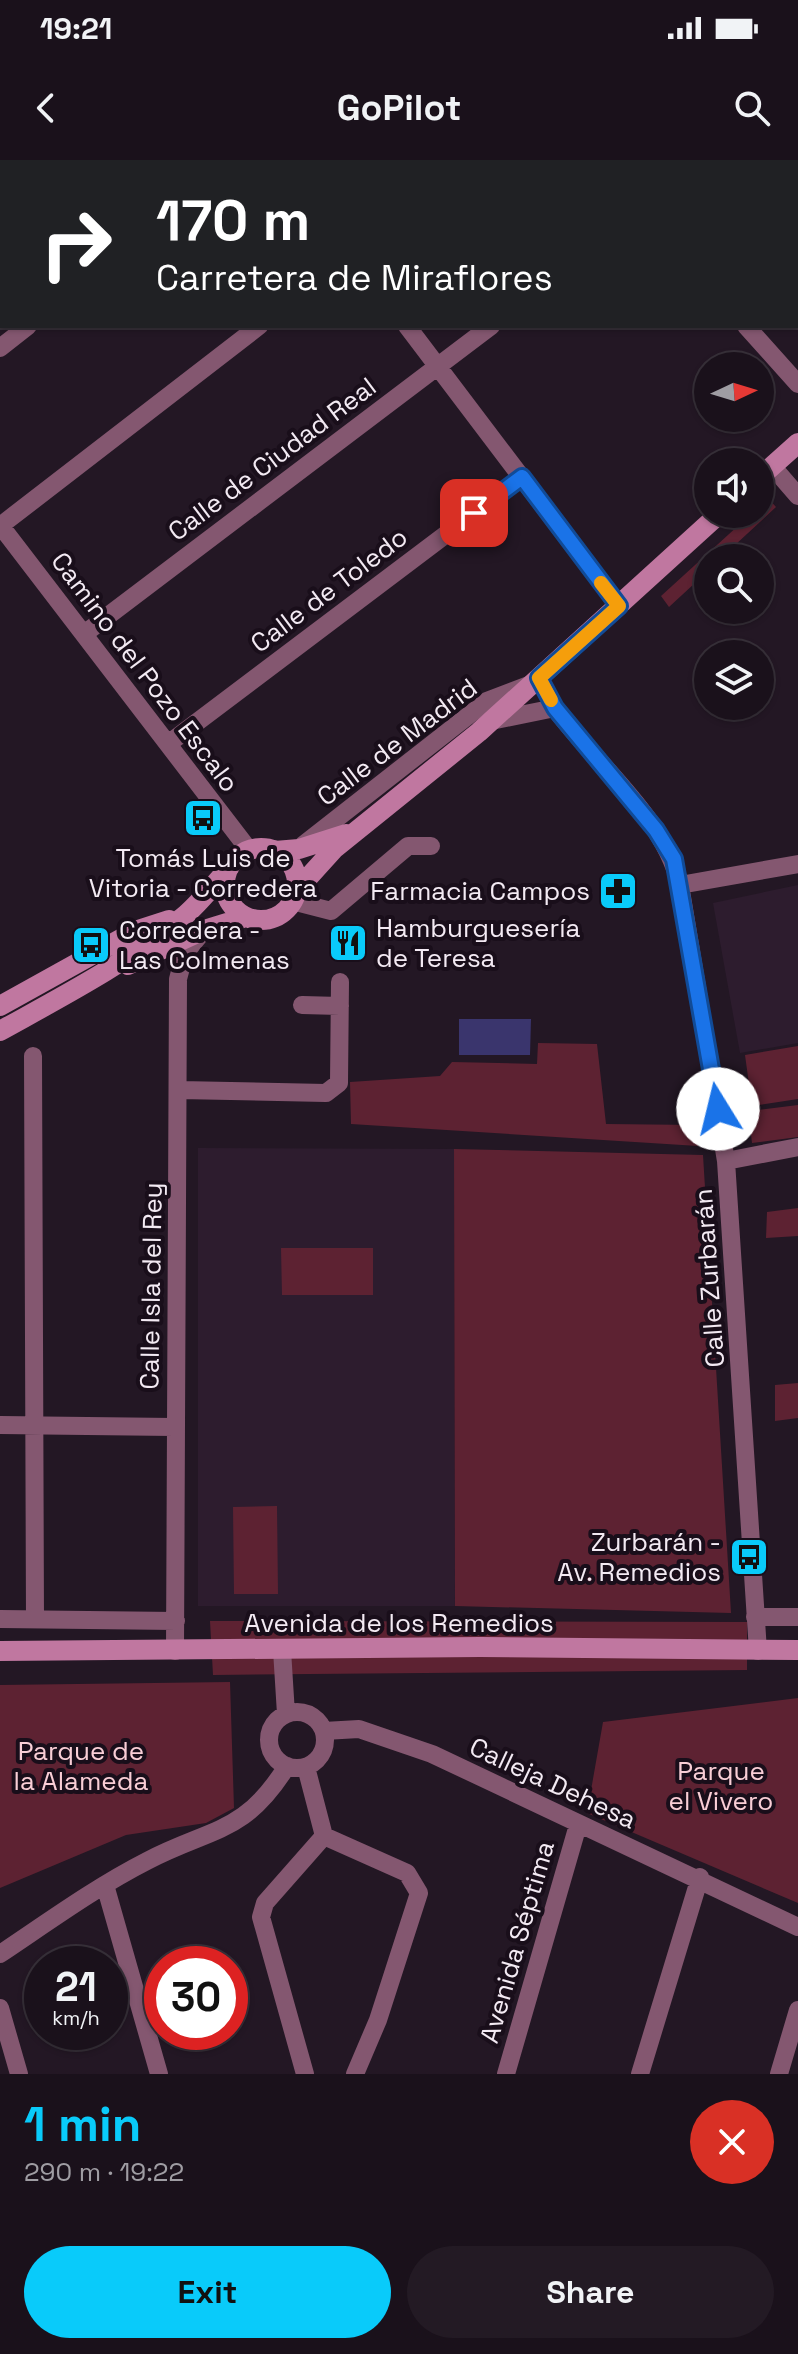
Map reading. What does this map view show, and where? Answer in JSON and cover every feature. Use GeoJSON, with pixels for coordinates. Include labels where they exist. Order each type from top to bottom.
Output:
{"type":"FeatureCollection","features":[{"type":"Feature","properties":{"kind":"main road"},"geometry":{"type":"LineString","coordinates":[[774,465],[798,443]]}},
{"type":"Feature","properties":{"kind":"main road","name":"Calle de Madrid"},"geometry":{"type":"LineString","coordinates":[[294,896],[334,849],[400,799],[485,726],[704,528]]}},
{"type":"Feature","properties":{"kind":"main road","name":"Calle de Madrid"},"geometry":{"type":"LineString","coordinates":[[275,851],[299,849],[357,830]]}},
{"type":"Feature","properties":{"kind":"main road"},"geometry":{"type":"LineString","coordinates":[[0,1031],[107,972],[184,915],[249,850],[275,851],[295,872],[294,896],[286,909],[268,919],[246,917],[204,930],[147,959],[107,972]]}},
{"type":"Feature","properties":{"kind":"main road"},"geometry":{"type":"LineString","coordinates":[[229,868],[226,890],[237,911],[246,917]]}},
{"type":"Feature","properties":{"kind":"main road"},"geometry":{"type":"LineString","coordinates":[[0,1006],[135,931],[184,915]]}},
{"type":"Feature","properties":{"kind":"main road","name":"Avenida de los Remedios"},"geometry":{"type":"LineString","coordinates":[[0,1651],[798,1650]]}},
{"type":"Feature","properties":{"kind":"street"},"geometry":{"type":"LineString","coordinates":[[0,348],[25,328]]}},
{"type":"Feature","properties":{"kind":"street"},"geometry":{"type":"LineString","coordinates":[[0,526],[256,328]]}},
{"type":"Feature","properties":{"kind":"street"},"geometry":{"type":"LineString","coordinates":[[409,328],[619,606]]}},
{"type":"Feature","properties":{"kind":"street","name":"Calle de Ciudad Real"},"geometry":{"type":"LineString","coordinates":[[84,634],[488,328]]}},
{"type":"Feature","properties":{"kind":"street"},"geometry":{"type":"LineString","coordinates":[[748,328],[798,384]]}},
{"type":"Feature","properties":{"kind":"street","name":"Calle de Toledo"},"geometry":{"type":"LineString","coordinates":[[168,744],[522,477]]}},
{"type":"Feature","properties":{"kind":"street"},"geometry":{"type":"LineString","coordinates":[[774,478],[798,496]]}},
{"type":"Feature","properties":{"kind":"street","name":"Camino del Pozo Escalo"},"geometry":{"type":"LineString","coordinates":[[0,526],[249,850]]}},
{"type":"Feature","properties":{"kind":"street","name":"Calle Zurbarán"},"geometry":{"type":"LineString","coordinates":[[535,681],[656,830],[674,859],[680,885],[726,1161],[758,1651]]}},
{"type":"Feature","properties":{"kind":"street","name":"Calle de Madrid"},"geometry":{"type":"LineString","coordinates":[[299,849],[487,701],[535,681]]}},
{"type":"Feature","properties":{"kind":"street"},"geometry":{"type":"LineString","coordinates":[[485,726],[555,708]]}},
{"type":"Feature","properties":{"kind":"street"},"geometry":{"type":"LineString","coordinates":[[294,896],[331,911],[408,846],[431,846]]}},
{"type":"Feature","properties":{"kind":"street"},"geometry":{"type":"LineString","coordinates":[[680,885],[798,864]]}},
{"type":"Feature","properties":{"kind":"street","name":"Calle Isla del Rey"},"geometry":{"type":"LineString","coordinates":[[175,1651],[174,1427],[180,1090],[178,979],[185,953],[204,930]]}},
{"type":"Feature","properties":{"kind":"street"},"geometry":{"type":"LineString","coordinates":[[180,1090],[326,1093],[332,1090],[339,1083],[340,982]]}},
{"type":"Feature","properties":{"kind":"street"},"geometry":{"type":"LineString","coordinates":[[302,1005],[340,1006]]}},
{"type":"Feature","properties":{"kind":"street"},"geometry":{"type":"LineString","coordinates":[[33,1056],[35,1619]]}},
{"type":"Feature","properties":{"kind":"street"},"geometry":{"type":"LineString","coordinates":[[726,1161],[798,1147]]}},
{"type":"Feature","properties":{"kind":"street"},"geometry":{"type":"LineString","coordinates":[[0,1425],[174,1427]]}},
{"type":"Feature","properties":{"kind":"street"},"geometry":{"type":"LineString","coordinates":[[755,1617],[798,1617]]}},
{"type":"Feature","properties":{"kind":"street"},"geometry":{"type":"LineString","coordinates":[[0,1619],[176,1621]]}},
{"type":"Feature","properties":{"kind":"street"},"geometry":{"type":"LineString","coordinates":[[282,1650],[286,1714]]}},
{"type":"Feature","properties":{"kind":"street"},"geometry":{"type":"LineString","coordinates":[[301,1712],[315,1718],[324,1731],[323,1753],[306,1767],[287,1766],[276,1759],[270,1747],[276,1722],[286,1714],[301,1712]]}},
{"type":"Feature","properties":{"kind":"street","name":"Calleja Dehesa"},"geometry":{"type":"LineString","coordinates":[[324,1731],[359,1729],[432,1754],[578,1825],[700,1877],[798,1927]]}},
{"type":"Feature","properties":{"kind":"street"},"geometry":{"type":"LineString","coordinates":[[0,1954],[148,1860],[241,1821],[268,1797],[287,1766]]}},
{"type":"Feature","properties":{"kind":"street"},"geometry":{"type":"LineString","coordinates":[[306,1767],[324,1836]]}},
{"type":"Feature","properties":{"kind":"street","name":"Avenida Séptima"},"geometry":{"type":"LineString","coordinates":[[506,2074],[578,1825]]}},
{"type":"Feature","properties":{"kind":"street"},"geometry":{"type":"LineString","coordinates":[[305,2074],[261,1917],[265,1903],[324,1836]]}},
{"type":"Feature","properties":{"kind":"street"},"geometry":{"type":"LineString","coordinates":[[324,1836],[407,1873],[419,1893],[378,2020],[355,2074]]}},
{"type":"Feature","properties":{"kind":"street"},"geometry":{"type":"LineString","coordinates":[[640,2074],[700,1877]]}},
{"type":"Feature","properties":{"kind":"street"},"geometry":{"type":"LineString","coordinates":[[105,1885],[159,2074]]}},
{"type":"Feature","properties":{"kind":"street"},"geometry":{"type":"LineString","coordinates":[[0,2008],[19,2074]]}},
{"type":"Feature","properties":{"kind":"street"},"geometry":{"type":"LineString","coordinates":[[779,2074],[798,2010]]}},
{"type":"Feature","properties":{"kind":"shaded area"},"geometry":{"type":"Polygon","coordinates":[[[798,885],[798,1043],[740,1053],[713,903],[798,885]]]}},
{"type":"Feature","properties":{"kind":"shaded area"},"geometry":{"type":"Polygon","coordinates":[[[459,1019],[531,1019],[530,1055],[459,1055],[459,1019]]]}},
{"type":"Feature","properties":{"kind":"shaded area"},"geometry":{"type":"Polygon","coordinates":[[[198,1148],[454,1149],[455,1606],[198,1606],[198,1148]]]}},
{"type":"Feature","properties":{"kind":"green space"},"geometry":{"type":"Polygon","coordinates":[[[736,528],[753,528],[736,544],[718,544],[736,528]]]}},
{"type":"Feature","properties":{"kind":"green space"},"geometry":{"type":"Polygon","coordinates":[[[694,566],[694,584],[669,607],[661,596],[694,566]]]}},
{"type":"Feature","properties":{"kind":"green space"},"geometry":{"type":"Polygon","coordinates":[[[538,1043],[597,1044],[606,1124],[697,1125],[698,1146],[351,1124],[350,1082],[440,1076],[452,1062],[537,1064],[538,1043]]]}},
{"type":"Feature","properties":{"kind":"green space"},"geometry":{"type":"Polygon","coordinates":[[[798,1046],[798,1099],[752,1106],[745,1055],[798,1046]]]}},
{"type":"Feature","properties":{"kind":"green space"},"geometry":{"type":"Polygon","coordinates":[[[798,1105],[798,1137],[752,1143],[749,1118],[758,1110],[798,1105]]]}},
{"type":"Feature","properties":{"kind":"green space"},"geometry":{"type":"Polygon","coordinates":[[[454,1149],[703,1155],[731,1613],[455,1606],[454,1149]]]}},
{"type":"Feature","properties":{"kind":"green space"},"geometry":{"type":"Polygon","coordinates":[[[798,1208],[798,1236],[766,1238],[767,1212],[798,1208]]]}},
{"type":"Feature","properties":{"kind":"green space"},"geometry":{"type":"Polygon","coordinates":[[[281,1248],[373,1248],[373,1295],[282,1295],[281,1248]]]}},
{"type":"Feature","properties":{"kind":"green space"},"geometry":{"type":"Polygon","coordinates":[[[798,1383],[798,1418],[775,1421],[775,1385],[798,1383]]]}},
{"type":"Feature","properties":{"kind":"green space"},"geometry":{"type":"Polygon","coordinates":[[[277,1506],[278,1594],[234,1594],[233,1507],[277,1506]]]}},
{"type":"Feature","properties":{"kind":"green space"},"geometry":{"type":"Polygon","coordinates":[[[210,1621],[747,1622],[747,1670],[213,1675],[210,1621]]]}},
{"type":"Feature","properties":{"kind":"green space","name":"Parque de la Alameda"},"geometry":{"type":"Polygon","coordinates":[[[230,1682],[234,1808],[206,1823],[126,1835],[0,1888],[0,1685],[230,1682]]]}},
{"type":"Feature","properties":{"kind":"green space","name":"Parque el Vivero"},"geometry":{"type":"Polygon","coordinates":[[[798,1698],[798,1903],[587,1813],[603,1722],[798,1698]]]}},
{"type":"Feature","properties":{"kind":"slow traffic"},"geometry":{"type":"LineString","coordinates":[[551,700],[539,678],[619,606],[601,583]]}},
{"type":"Feature","properties":{"kind":"place","name":"Tomás Luis de Vitoria - Corredera"},"geometry":{"type":"Point","coordinates":[203,818]}},
{"type":"Feature","properties":{"kind":"place","name":"Farmacia Campos"},"geometry":{"type":"Point","coordinates":[618,891]}},
{"type":"Feature","properties":{"kind":"place","name":"Hamburguesería de Teresa"},"geometry":{"type":"Point","coordinates":[348,943]}},
{"type":"Feature","properties":{"kind":"place","name":"Corredera - Las Colmenas"},"geometry":{"type":"Point","coordinates":[91,945]}},
{"type":"Feature","properties":{"kind":"place","name":"Zurbarán - Av. Remedios"},"geometry":{"type":"Point","coordinates":[749,1557]}},
{"type":"Feature","properties":{"kind":"route"},"geometry":{"type":"LineString","coordinates":[[474,513],[522,477],[619,606],[539,678],[555,708],[656,830],[674,859],[718,1109]]}}]}
